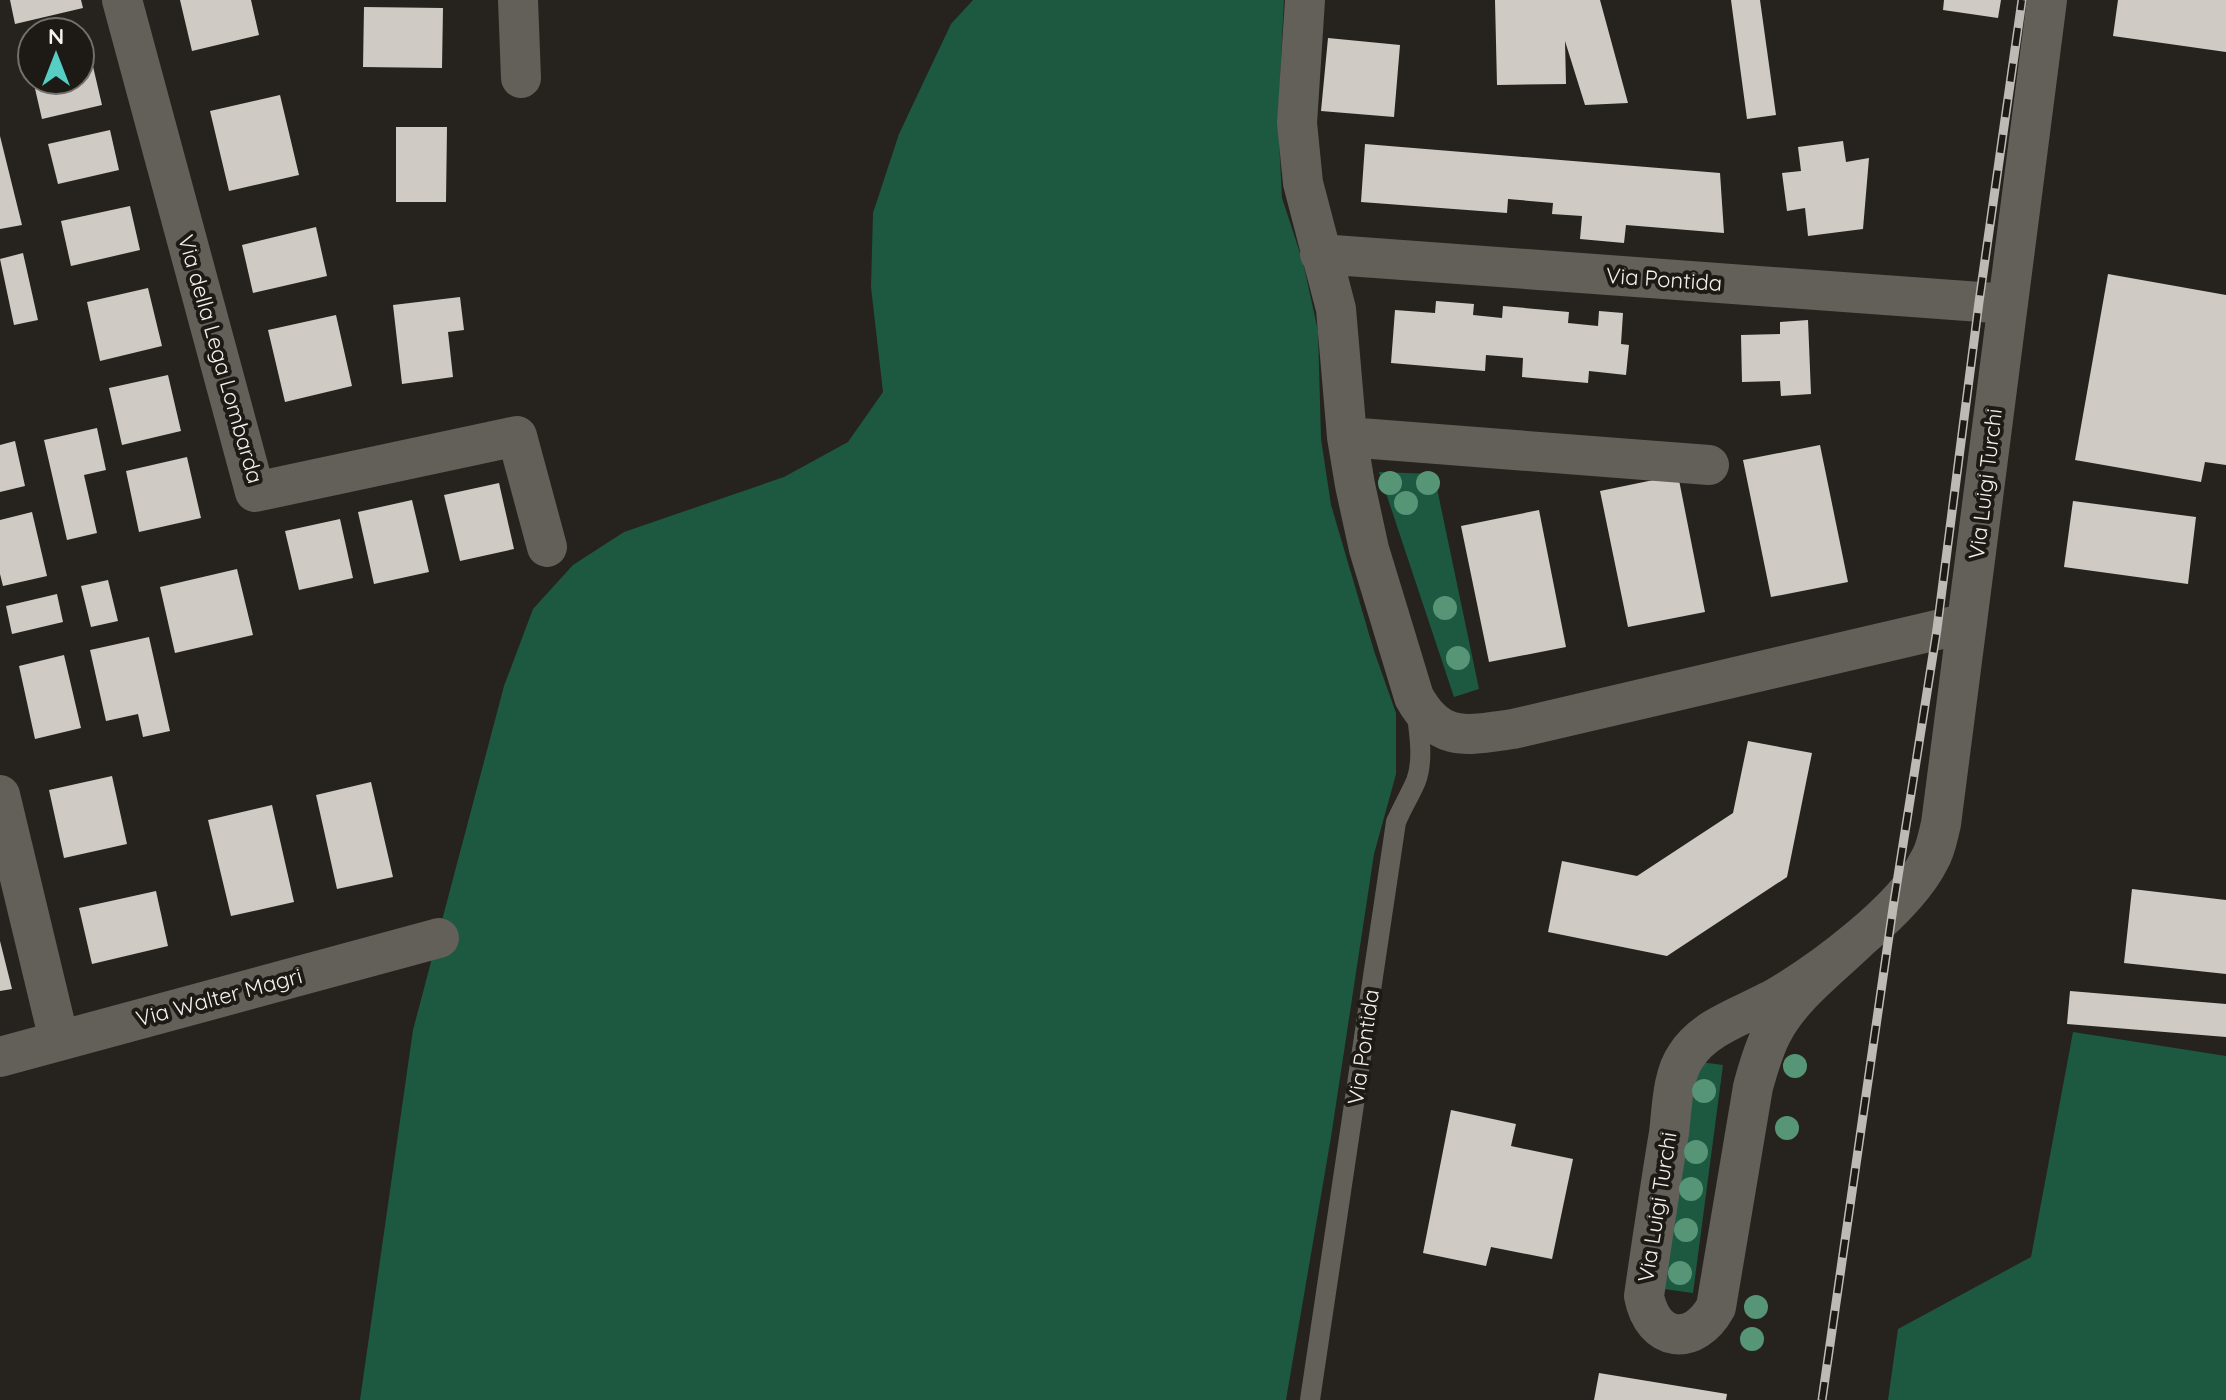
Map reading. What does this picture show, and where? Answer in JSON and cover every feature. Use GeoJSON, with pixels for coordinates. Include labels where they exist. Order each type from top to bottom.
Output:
{"type":"FeatureCollection","features":[{"type":"Feature","properties":{"kind":"street","name":"Via della Lega Lombarda"},"geometry":{"type":"LineString","coordinates":[[122,0],[255,492],[517,436],[547,547]]}},
{"type":"Feature","properties":{"kind":"street"},"geometry":{"type":"LineString","coordinates":[[518,0],[521,78]]}},
{"type":"Feature","properties":{"kind":"street","name":"Via Pontida"},"geometry":{"type":"LineString","coordinates":[[1305,0],[1297,123],[1303,183],[1336,309],[1347,437],[1369,549],[1414,697],[1424,716],[1436,727],[1458,734],[1498,731],[1967,623]]}},
{"type":"Feature","properties":{"kind":"street","name":"Via Luigi Turchi"},"geometry":{"type":"LineString","coordinates":[[1858,940],[1774,999],[1726,1023],[1701,1040],[1685,1056],[1674,1098],[1644,1296],[1647,1313],[1657,1327],[1675,1334],[1695,1330],[1709,1320],[1716,1307],[1753,1087],[1773,1031],[1797,999],[1893,908],[1931,858],[1941,824],[2047,0]]}},
{"type":"Feature","properties":{"kind":"street","name":"Via Pontida"},"geometry":{"type":"LineString","coordinates":[[1320,254],[2008,304]]}},
{"type":"Feature","properties":{"kind":"street"},"geometry":{"type":"LineString","coordinates":[[1347,437],[1709,465]]}},
{"type":"Feature","properties":{"kind":"street"},"geometry":{"type":"LineString","coordinates":[[0,795],[59,1040]]}},
{"type":"Feature","properties":{"kind":"street","name":"Via Walter Magri"},"geometry":{"type":"LineString","coordinates":[[0,1057],[439,938]]}},
{"type":"Feature","properties":{"kind":"lane","name":"Via Pontida"},"geometry":{"type":"LineString","coordinates":[[1310,1400],[1396,822],[1416,780],[1419,736],[1414,697]]}},
{"type":"Feature","properties":{"kind":"green space"},"geometry":{"type":"Polygon","coordinates":[[[973,0],[1284,0],[1278,120],[1282,198],[1303,262],[1318,331],[1321,439],[1331,505],[1374,651],[1396,713],[1396,774],[1374,854],[1331,1137],[1286,1400],[360,1400],[413,1030],[504,686],[533,609],[573,565],[624,532],[784,477],[848,442],[883,392],[871,287],[873,213],[899,134],[951,24],[973,0]]]}},
{"type":"Feature","properties":{"kind":"green space"},"geometry":{"type":"Polygon","coordinates":[[[1379,472],[1434,474],[1479,689],[1454,697],[1379,472]]]}},
{"type":"Feature","properties":{"kind":"green space"},"geometry":{"type":"Polygon","coordinates":[[[2073,1032],[2226,1056],[2226,1400],[1888,1400],[1898,1329],[2031,1257],[2073,1032]]]}},
{"type":"Feature","properties":{"kind":"green space"},"geometry":{"type":"Polygon","coordinates":[[[1693,1061],[1723,1065],[1693,1293],[1664,1289],[1693,1061]]]}},
{"type":"Feature","properties":{"kind":"building"},"geometry":{"type":"Polygon","coordinates":[[[10,0],[81,0],[83,8],[49,16],[16,16],[15,24],[10,0]]]}},
{"type":"Feature","properties":{"kind":"building"},"geometry":{"type":"Polygon","coordinates":[[[180,0],[251,0],[259,35],[192,51],[180,0]]]}},
{"type":"Feature","properties":{"kind":"building"},"geometry":{"type":"Polygon","coordinates":[[[1495,0],[1600,0],[1628,103],[1585,105],[1565,41],[1566,84],[1497,85],[1495,0]]]}},
{"type":"Feature","properties":{"kind":"building"},"geometry":{"type":"Polygon","coordinates":[[[1731,0],[1760,0],[1776,115],[1747,119],[1731,0]]]}},
{"type":"Feature","properties":{"kind":"building"},"geometry":{"type":"Polygon","coordinates":[[[1944,0],[2001,0],[1998,18],[1943,10],[1944,0]]]}},
{"type":"Feature","properties":{"kind":"building"},"geometry":{"type":"Polygon","coordinates":[[[2118,0],[2226,0],[2226,52],[2113,36],[2118,0]]]}},
{"type":"Feature","properties":{"kind":"building"},"geometry":{"type":"Polygon","coordinates":[[[364,7],[443,8],[442,68],[363,67],[364,7]]]}},
{"type":"Feature","properties":{"kind":"building"},"geometry":{"type":"Polygon","coordinates":[[[1328,38],[1400,45],[1394,117],[1321,111],[1328,38]]]}},
{"type":"Feature","properties":{"kind":"building"},"geometry":{"type":"Polygon","coordinates":[[[96,79],[102,105],[42,119],[37,96],[96,96],[96,79]]]}},
{"type":"Feature","properties":{"kind":"building"},"geometry":{"type":"Polygon","coordinates":[[[280,95],[299,175],[229,191],[210,111],[280,95]]]}},
{"type":"Feature","properties":{"kind":"building"},"geometry":{"type":"Polygon","coordinates":[[[396,127],[447,127],[446,202],[396,202],[396,127]]]}},
{"type":"Feature","properties":{"kind":"building"},"geometry":{"type":"Polygon","coordinates":[[[110,130],[119,170],[58,184],[48,144],[110,130]]]}},
{"type":"Feature","properties":{"kind":"building"},"geometry":{"type":"Polygon","coordinates":[[[0,136],[22,225],[0,229],[0,136]]]}},
{"type":"Feature","properties":{"kind":"building"},"geometry":{"type":"Polygon","coordinates":[[[1843,141],[1846,162],[1869,158],[1863,229],[1808,236],[1805,208],[1787,211],[1782,173],[1801,171],[1798,147],[1843,141]]]}},
{"type":"Feature","properties":{"kind":"building"},"geometry":{"type":"Polygon","coordinates":[[[1365,144],[1720,173],[1724,233],[1626,225],[1624,243],[1580,239],[1582,216],[1552,214],[1553,203],[1508,199],[1507,213],[1361,202],[1365,144]]]}},
{"type":"Feature","properties":{"kind":"building"},"geometry":{"type":"Polygon","coordinates":[[[130,206],[140,250],[71,266],[61,221],[130,206]]]}},
{"type":"Feature","properties":{"kind":"building"},"geometry":{"type":"Polygon","coordinates":[[[316,227],[327,276],[253,293],[242,245],[316,227]]]}},
{"type":"Feature","properties":{"kind":"building"},"geometry":{"type":"Polygon","coordinates":[[[23,253],[38,320],[14,325],[0,259],[23,253]]]}},
{"type":"Feature","properties":{"kind":"building"},"geometry":{"type":"Polygon","coordinates":[[[2108,274],[2226,295],[2226,465],[2205,462],[2201,482],[2075,460],[2108,274]]]}},
{"type":"Feature","properties":{"kind":"building"},"geometry":{"type":"Polygon","coordinates":[[[148,288],[162,346],[100,361],[87,302],[148,288]]]}},
{"type":"Feature","properties":{"kind":"building"},"geometry":{"type":"Polygon","coordinates":[[[460,297],[464,330],[448,332],[453,377],[402,384],[393,305],[460,297]]]}},
{"type":"Feature","properties":{"kind":"building"},"geometry":{"type":"Polygon","coordinates":[[[1436,301],[1474,304],[1473,315],[1502,318],[1503,306],[1569,312],[1568,323],[1598,326],[1599,311],[1623,313],[1621,344],[1629,345],[1626,375],[1589,371],[1588,383],[1522,377],[1523,358],[1486,355],[1485,371],[1391,363],[1395,310],[1435,313],[1436,301]]]}},
{"type":"Feature","properties":{"kind":"building"},"geometry":{"type":"Polygon","coordinates":[[[336,315],[352,386],[285,402],[268,330],[336,315]]]}},
{"type":"Feature","properties":{"kind":"building"},"geometry":{"type":"Polygon","coordinates":[[[1808,320],[1811,394],[1781,396],[1780,381],[1742,382],[1741,335],[1780,334],[1780,322],[1808,320]]]}},
{"type":"Feature","properties":{"kind":"building"},"geometry":{"type":"Polygon","coordinates":[[[168,375],[181,431],[122,445],[109,388],[168,375]]]}},
{"type":"Feature","properties":{"kind":"building"},"geometry":{"type":"Polygon","coordinates":[[[97,428],[106,470],[84,475],[97,533],[67,540],[44,440],[97,428]]]}},
{"type":"Feature","properties":{"kind":"building"},"geometry":{"type":"Polygon","coordinates":[[[15,441],[25,486],[0,492],[0,445],[15,441]]]}},
{"type":"Feature","properties":{"kind":"building"},"geometry":{"type":"Polygon","coordinates":[[[1820,445],[1848,582],[1771,597],[1743,460],[1820,445]]]}},
{"type":"Feature","properties":{"kind":"building"},"geometry":{"type":"Polygon","coordinates":[[[187,457],[201,518],[139,532],[126,471],[187,457]]]}},
{"type":"Feature","properties":{"kind":"building"},"geometry":{"type":"Polygon","coordinates":[[[1678,475],[1705,612],[1628,627],[1600,491],[1678,475]]]}},
{"type":"Feature","properties":{"kind":"building"},"geometry":{"type":"Polygon","coordinates":[[[499,483],[514,549],[460,561],[444,495],[499,483]]]}},
{"type":"Feature","properties":{"kind":"building"},"geometry":{"type":"Polygon","coordinates":[[[412,500],[429,572],[374,584],[358,512],[412,500]]]}},
{"type":"Feature","properties":{"kind":"building"},"geometry":{"type":"Polygon","coordinates":[[[2073,501],[2196,517],[2188,584],[2064,567],[2073,501]]]}},
{"type":"Feature","properties":{"kind":"building"},"geometry":{"type":"Polygon","coordinates":[[[1539,510],[1566,647],[1489,662],[1461,526],[1539,510]]]}},
{"type":"Feature","properties":{"kind":"building"},"geometry":{"type":"Polygon","coordinates":[[[32,512],[47,576],[3,586],[0,574],[0,520],[32,512]]]}},
{"type":"Feature","properties":{"kind":"building"},"geometry":{"type":"Polygon","coordinates":[[[340,519],[353,578],[299,590],[285,531],[340,519]]]}},
{"type":"Feature","properties":{"kind":"building"},"geometry":{"type":"Polygon","coordinates":[[[237,569],[253,635],[175,653],[160,587],[237,569]]]}},
{"type":"Feature","properties":{"kind":"building"},"geometry":{"type":"Polygon","coordinates":[[[108,580],[118,621],[91,627],[81,586],[108,580]]]}},
{"type":"Feature","properties":{"kind":"building"},"geometry":{"type":"Polygon","coordinates":[[[57,594],[63,622],[12,634],[6,606],[57,594]]]}},
{"type":"Feature","properties":{"kind":"building"},"geometry":{"type":"Polygon","coordinates":[[[149,637],[170,731],[143,737],[138,714],[106,721],[90,650],[149,637]]]}},
{"type":"Feature","properties":{"kind":"building"},"geometry":{"type":"Polygon","coordinates":[[[64,655],[81,728],[35,739],[19,666],[64,655]]]}},
{"type":"Feature","properties":{"kind":"building"},"geometry":{"type":"Polygon","coordinates":[[[1748,741],[1812,753],[1787,877],[1667,956],[1548,932],[1562,861],[1637,876],[1733,813],[1748,741]]]}},
{"type":"Feature","properties":{"kind":"building"},"geometry":{"type":"Polygon","coordinates":[[[112,776],[127,844],[64,858],[49,790],[112,776]]]}},
{"type":"Feature","properties":{"kind":"building"},"geometry":{"type":"Polygon","coordinates":[[[371,782],[393,877],[337,889],[316,795],[371,782]]]}},
{"type":"Feature","properties":{"kind":"building"},"geometry":{"type":"Polygon","coordinates":[[[272,805],[294,902],[231,916],[208,820],[272,805]]]}},
{"type":"Feature","properties":{"kind":"building"},"geometry":{"type":"Polygon","coordinates":[[[2132,889],[2226,900],[2226,974],[2124,963],[2132,889]]]}},
{"type":"Feature","properties":{"kind":"building"},"geometry":{"type":"Polygon","coordinates":[[[156,891],[168,946],[92,964],[79,908],[156,891]]]}},
{"type":"Feature","properties":{"kind":"building"},"geometry":{"type":"Polygon","coordinates":[[[0,941],[12,989],[0,991],[0,941]]]}},
{"type":"Feature","properties":{"kind":"building"},"geometry":{"type":"Polygon","coordinates":[[[2070,991],[2226,1004],[2226,1037],[2067,1024],[2070,991]]]}},
{"type":"Feature","properties":{"kind":"building"},"geometry":{"type":"Polygon","coordinates":[[[1451,1110],[1516,1124],[1511,1146],[1573,1159],[1552,1259],[1491,1247],[1486,1266],[1423,1253],[1451,1110]]]}},
{"type":"Feature","properties":{"kind":"building"},"geometry":{"type":"Polygon","coordinates":[[[1599,1373],[1727,1394],[1726,1400],[1594,1400],[1599,1373]]]}},
{"type":"Feature","properties":{"kind":"railway"},"geometry":{"type":"LineString","coordinates":[[1822,1400],[1937,629],[2022,0]]}}]}
